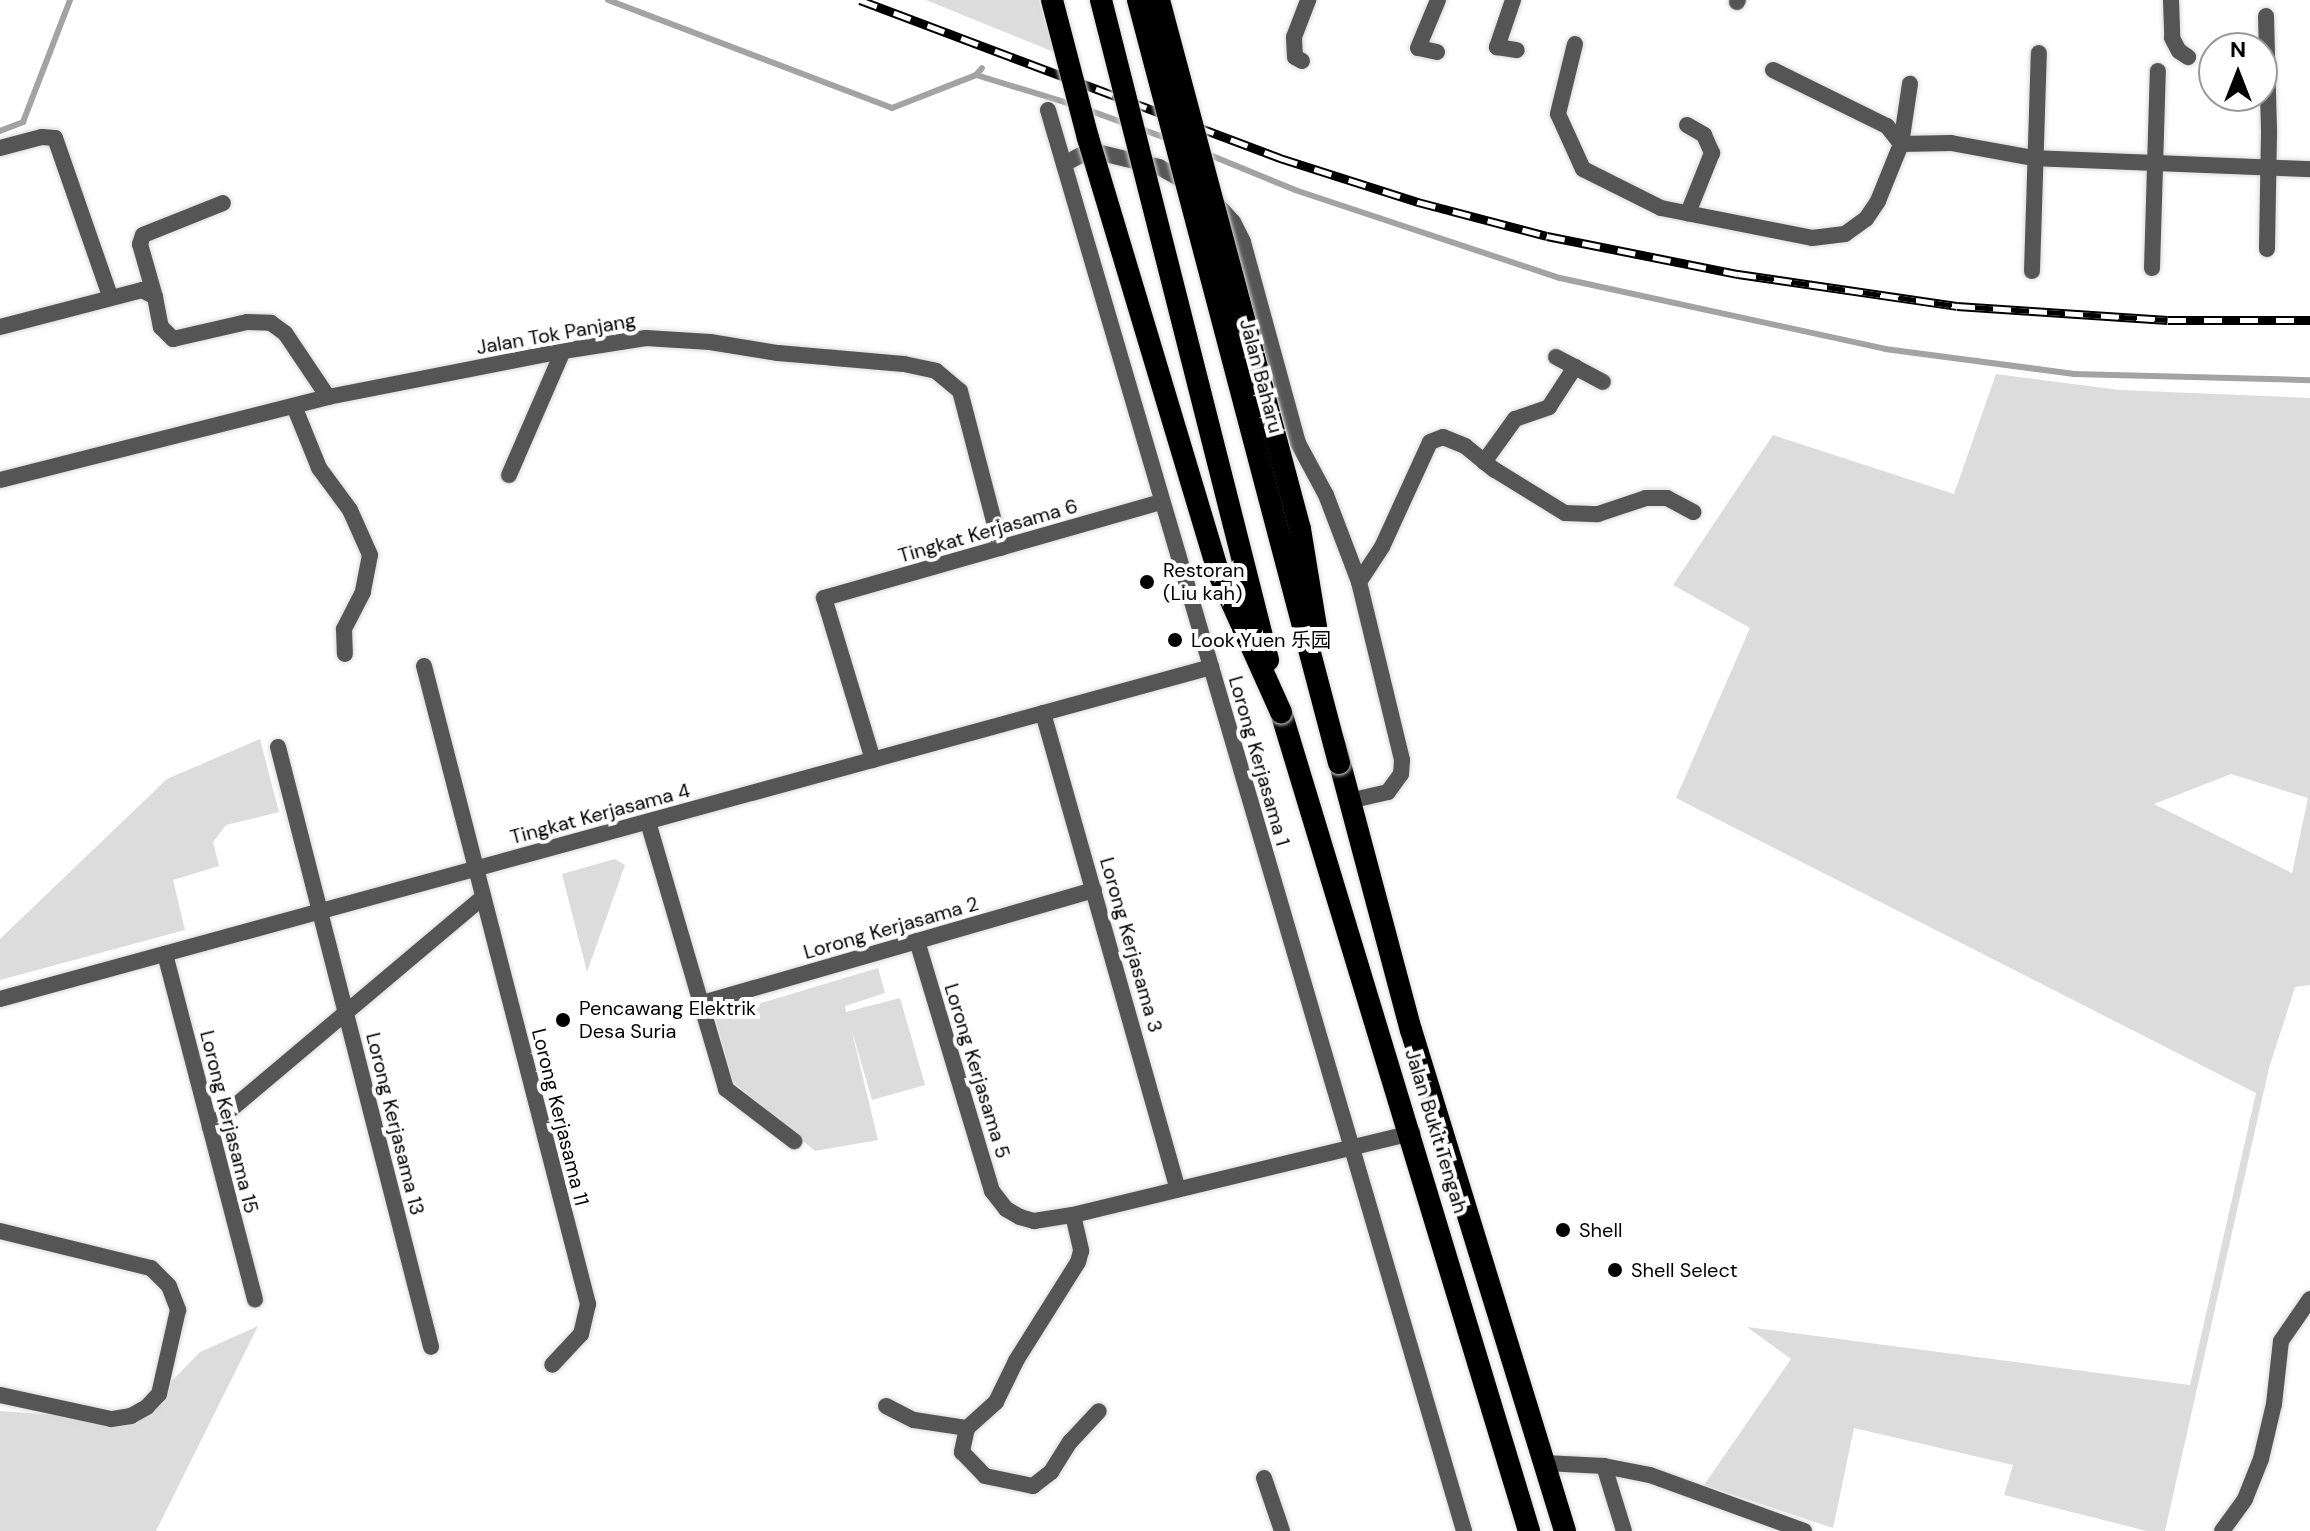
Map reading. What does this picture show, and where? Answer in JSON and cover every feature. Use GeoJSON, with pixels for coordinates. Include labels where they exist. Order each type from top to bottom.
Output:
{"type":"FeatureCollection","features":[{"type":"Feature","properties":{"kind":"highway"},"geometry":{"type":"LineString","coordinates":[[1052,0],[1088,138],[1218,572],[1281,712]]}},
{"type":"Feature","properties":{"kind":"highway"},"geometry":{"type":"LineString","coordinates":[[1101,0],[1281,712]]}},
{"type":"Feature","properties":{"kind":"highway","name":"Jalan Baharu"},"geometry":{"type":"LineString","coordinates":[[1138,0],[1339,763]]}},
{"type":"Feature","properties":{"kind":"highway"},"geometry":{"type":"LineString","coordinates":[[1159,0],[1307,561],[1339,763]]}},
{"type":"Feature","properties":{"kind":"highway","name":"Jalan Bukit Tengah"},"geometry":{"type":"LineString","coordinates":[[1281,712],[1412,1133],[1529,1531]]}},
{"type":"Feature","properties":{"kind":"highway","name":"Jalan Bukit Tengah"},"geometry":{"type":"LineString","coordinates":[[1339,763],[1411,1030],[1565,1531]]}},
{"type":"Feature","properties":{"kind":"street"},"geometry":{"type":"LineString","coordinates":[[1302,61],[1295,57],[1294,37],[1308,0]]}},
{"type":"Feature","properties":{"kind":"street"},"geometry":{"type":"LineString","coordinates":[[1437,52],[1418,48],[1438,0]]}},
{"type":"Feature","properties":{"kind":"street"},"geometry":{"type":"LineString","coordinates":[[1513,0],[1497,47],[1517,50]]}},
{"type":"Feature","properties":{"kind":"street"},"geometry":{"type":"LineString","coordinates":[[2171,0],[2172,38],[2179,51],[2188,57]]}},
{"type":"Feature","properties":{"kind":"street"},"geometry":{"type":"LineString","coordinates":[[2266,16],[2267,249]]}},
{"type":"Feature","properties":{"kind":"street"},"geometry":{"type":"LineString","coordinates":[[1575,44],[1558,114],[1583,169],[1661,208],[1812,238],[1845,234],[1866,219],[1878,201],[1891,161],[1901,144],[1910,84]]}},
{"type":"Feature","properties":{"kind":"street"},"geometry":{"type":"LineString","coordinates":[[2032,271],[2033,158],[2039,53]]}},
{"type":"Feature","properties":{"kind":"street"},"geometry":{"type":"LineString","coordinates":[[1773,70],[1887,126],[1901,144]]}},
{"type":"Feature","properties":{"kind":"street"},"geometry":{"type":"LineString","coordinates":[[2152,268],[2158,71]]}},
{"type":"Feature","properties":{"kind":"street","name":"Lorong Kerjasama 1"},"geometry":{"type":"LineString","coordinates":[[1048,110],[1464,1531]]}},
{"type":"Feature","properties":{"kind":"street"},"geometry":{"type":"LineString","coordinates":[[1687,125],[1704,135],[1712,153],[1688,213]]}},
{"type":"Feature","properties":{"kind":"street"},"geometry":{"type":"LineString","coordinates":[[0,148],[42,137],[55,138],[110,296]]}},
{"type":"Feature","properties":{"kind":"street"},"geometry":{"type":"LineString","coordinates":[[1901,144],[1951,143],[2033,158],[2310,169]]}},
{"type":"Feature","properties":{"kind":"street"},"geometry":{"type":"LineString","coordinates":[[1064,164],[1081,155],[1097,152],[1159,167],[1215,201],[1233,222],[1243,242],[1298,443],[1326,495],[1359,582],[1402,760],[1401,774],[1388,792],[1349,801]]}},
{"type":"Feature","properties":{"kind":"street"},"geometry":{"type":"LineString","coordinates":[[223,203],[143,235],[140,244],[161,327],[173,339],[247,322],[271,323],[285,333],[328,397]]}},
{"type":"Feature","properties":{"kind":"street"},"geometry":{"type":"LineString","coordinates":[[0,327],[110,296],[142,290],[155,297]]}},
{"type":"Feature","properties":{"kind":"street","name":"Jalan Tok Panjang"},"geometry":{"type":"LineString","coordinates":[[0,480],[328,397],[563,351],[646,338],[662,339],[904,364],[936,371],[960,391],[1001,548]]}},
{"type":"Feature","properties":{"kind":"street"},"geometry":{"type":"LineString","coordinates":[[509,475],[563,351]]}},
{"type":"Feature","properties":{"kind":"street"},"geometry":{"type":"LineString","coordinates":[[1556,357],[1603,382]]}},
{"type":"Feature","properties":{"kind":"street"},"geometry":{"type":"LineString","coordinates":[[1484,462],[1515,419],[1549,407],[1575,367]]}},
{"type":"Feature","properties":{"kind":"street"},"geometry":{"type":"LineString","coordinates":[[294,406],[319,468],[350,510],[370,555],[363,592],[344,629],[345,654]]}},
{"type":"Feature","properties":{"kind":"street"},"geometry":{"type":"LineString","coordinates":[[1359,582],[1379,554],[1430,442],[1443,437],[1465,446],[1484,462],[1565,513],[1598,514],[1646,498],[1667,498],[1693,512]]}},
{"type":"Feature","properties":{"kind":"street","name":"Tingkat Kerjasama 6"},"geometry":{"type":"LineString","coordinates":[[873,760],[824,598],[1162,502]]}},
{"type":"Feature","properties":{"kind":"street","name":"Lorong Kerjasama 11"},"geometry":{"type":"LineString","coordinates":[[424,666],[588,1304],[581,1334],[573,1347],[552,1365]]}},
{"type":"Feature","properties":{"kind":"street","name":"Tingkat Kerjasama 4"},"geometry":{"type":"LineString","coordinates":[[0,999],[1211,667]]}},
{"type":"Feature","properties":{"kind":"street","name":"Lorong Kerjasama 3"},"geometry":{"type":"LineString","coordinates":[[1043,713],[1178,1189]]}},
{"type":"Feature","properties":{"kind":"street","name":"Lorong Kerjasama 13"},"geometry":{"type":"LineString","coordinates":[[278,747],[431,1347]]}},
{"type":"Feature","properties":{"kind":"street"},"geometry":{"type":"LineString","coordinates":[[648,822],[726,1089],[794,1141]]}},
{"type":"Feature","properties":{"kind":"street","name":"Lorong Kerjasama 2"},"geometry":{"type":"LineString","coordinates":[[699,1004],[1094,890]]}},
{"type":"Feature","properties":{"kind":"street"},"geometry":{"type":"LineString","coordinates":[[210,1127],[483,897]]}},
{"type":"Feature","properties":{"kind":"street","name":"Lorong Kerjasama 5"},"geometry":{"type":"LineString","coordinates":[[917,941],[992,1191],[1006,1209],[1034,1221],[1073,1215]]}},
{"type":"Feature","properties":{"kind":"street","name":"Lorong Kerjasama 15"},"geometry":{"type":"LineString","coordinates":[[165,954],[255,1299]]}},
{"type":"Feature","properties":{"kind":"street"},"geometry":{"type":"LineString","coordinates":[[1099,1411],[1070,1442],[1051,1472],[1033,1486],[985,1476],[962,1452],[967,1428],[996,1402],[1016,1361],[1078,1262],[1081,1251],[1073,1215],[1412,1133]]}},
{"type":"Feature","properties":{"kind":"street"},"geometry":{"type":"LineString","coordinates":[[0,1231],[151,1268],[169,1286],[178,1310],[159,1394],[147,1407],[131,1416],[111,1419],[0,1395]]}},
{"type":"Feature","properties":{"kind":"street"},"geometry":{"type":"LineString","coordinates":[[2222,1531],[2245,1499],[2261,1459],[2274,1404],[2281,1341],[2310,1299]]}},
{"type":"Feature","properties":{"kind":"street"},"geometry":{"type":"LineString","coordinates":[[886,1406],[914,1420],[967,1428]]}},
{"type":"Feature","properties":{"kind":"street"},"geometry":{"type":"LineString","coordinates":[[1545,1463],[1604,1466],[1650,1475],[1804,1531]]}},
{"type":"Feature","properties":{"kind":"street"},"geometry":{"type":"LineString","coordinates":[[1604,1466],[1624,1531]]}},
{"type":"Feature","properties":{"kind":"street"},"geometry":{"type":"LineString","coordinates":[[1264,1478],[1282,1531]]}},
{"type":"Feature","properties":{"kind":"shaded area"},"geometry":{"type":"Polygon","coordinates":[[[926,0],[1039,0],[1054,52],[926,0]]]}},
{"type":"Feature","properties":{"kind":"shaded area"},"geometry":{"type":"Polygon","coordinates":[[[1996,374],[2120,390],[2310,398],[2310,985],[2295,987],[2269,1068],[2165,1531],[2147,1531],[2004,1495],[2013,1465],[1854,1428],[1833,1528],[1704,1485],[1791,1359],[1747,1327],[2190,1385],[2256,1093],[1676,798],[1750,628],[1673,585],[1773,435],[1954,494],[1996,374]],[[2231,774],[2154,804],[2292,873],[2308,798],[2231,774]]]}},
{"type":"Feature","properties":{"kind":"shaded area"},"geometry":{"type":"Polygon","coordinates":[[[260,739],[279,812],[226,825],[213,842],[219,866],[173,880],[185,930],[0,980],[0,939],[167,779],[260,739]]]}},
{"type":"Feature","properties":{"kind":"shaded area"},"geometry":{"type":"Polygon","coordinates":[[[615,859],[625,865],[587,972],[562,874],[615,859]]]}},
{"type":"Feature","properties":{"kind":"shaded area"},"geometry":{"type":"Polygon","coordinates":[[[878,968],[885,993],[845,1006],[846,1012],[900,998],[925,1085],[872,1100],[851,1028],[878,1140],[815,1151],[733,1082],[715,1017],[878,968]]]}},
{"type":"Feature","properties":{"kind":"shaded area"},"geometry":{"type":"Polygon","coordinates":[[[258,1326],[156,1531],[0,1531],[0,1411],[111,1419],[147,1407],[200,1352],[258,1326]]]}},
{"type":"Feature","properties":{"kind":"waterway"},"geometry":{"type":"LineString","coordinates":[[0,131],[23,122],[70,0]]}},
{"type":"Feature","properties":{"kind":"waterway"},"geometry":{"type":"LineString","coordinates":[[608,0],[892,108],[976,75],[982,68]]}},
{"type":"Feature","properties":{"kind":"waterway"},"geometry":{"type":"LineString","coordinates":[[976,75],[1074,105]]}},
{"type":"Feature","properties":{"kind":"waterway"},"geometry":{"type":"LineString","coordinates":[[1088,110],[1127,124]]}},
{"type":"Feature","properties":{"kind":"waterway"},"geometry":{"type":"LineString","coordinates":[[1141,129],[1168,139]]}},
{"type":"Feature","properties":{"kind":"waterway"},"geometry":{"type":"LineString","coordinates":[[1205,153],[1295,190],[1560,278],[1885,349],[2074,374],[2310,380]]}},
{"type":"Feature","properties":{"kind":"railway"},"geometry":{"type":"LineString","coordinates":[[860,0],[1280,158],[1418,202],[1547,236],[1738,274],[1957,306],[2168,320],[2310,320]]}},
{"type":"Feature","properties":{"kind":"place","name":"Restoran (Liu kah)"},"geometry":{"type":"Point","coordinates":[1147,582]}},
{"type":"Feature","properties":{"kind":"place","name":"Look Yuen 乐园"},"geometry":{"type":"Point","coordinates":[1175,640]}},
{"type":"Feature","properties":{"kind":"place","name":"Pencawang Elektrik Desa Suria"},"geometry":{"type":"Point","coordinates":[563,1020]}},
{"type":"Feature","properties":{"kind":"place","name":"Shell"},"geometry":{"type":"Point","coordinates":[1563,1230]}},
{"type":"Feature","properties":{"kind":"place","name":"Shell Select"},"geometry":{"type":"Point","coordinates":[1615,1270]}}]}
